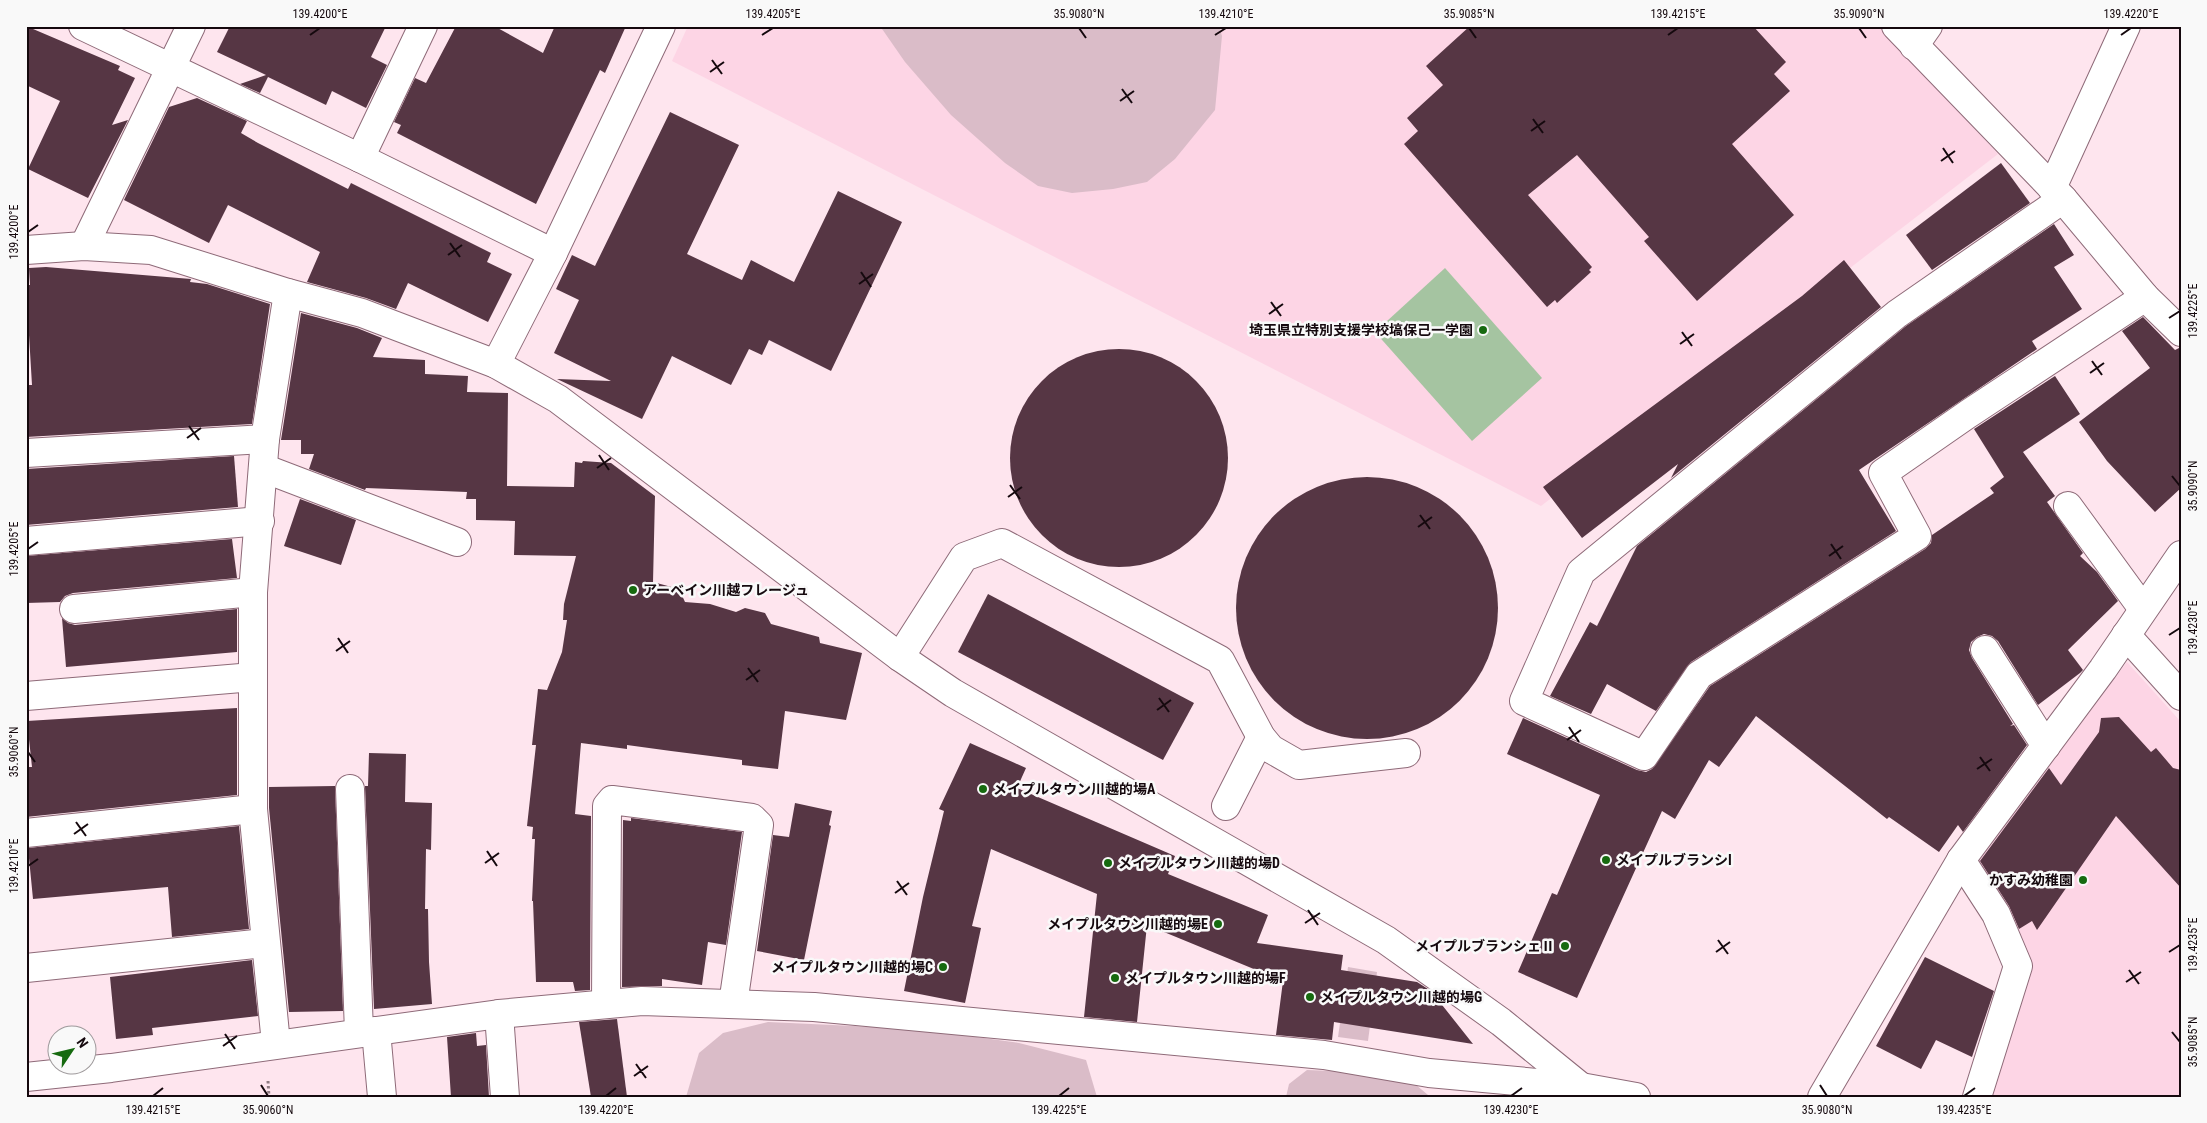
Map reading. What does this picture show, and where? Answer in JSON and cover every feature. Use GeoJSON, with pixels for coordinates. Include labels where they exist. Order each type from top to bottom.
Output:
{"type":"FeatureCollection","features":[{"type":"Feature","properties":{"kind":"street"},"geometry":{"type":"LineString","coordinates":[[83,26],[172,67],[553,253]]}},
{"type":"Feature","properties":{"kind":"street"},"geometry":{"type":"LineString","coordinates":[[84,246],[191,26]]}},
{"type":"Feature","properties":{"kind":"street"},"geometry":{"type":"LineString","coordinates":[[360,158],[423,26]]}},
{"type":"Feature","properties":{"kind":"street"},"geometry":{"type":"LineString","coordinates":[[496,364],[553,253],[661,26]]}},
{"type":"Feature","properties":{"kind":"street"},"geometry":{"type":"LineString","coordinates":[[1896,26],[1921,36],[2145,297],[2179,324]]}},
{"type":"Feature","properties":{"kind":"street"},"geometry":{"type":"LineString","coordinates":[[2126,26],[2058,194],[1897,314],[1581,572],[1524,701],[1644,756],[1699,675],[1917,536],[1883,473],[1968,414],[2145,297]]}},
{"type":"Feature","properties":{"kind":"street"},"geometry":{"type":"LineString","coordinates":[[26,250],[84,246],[151,250],[288,294],[362,313],[496,364],[558,399],[900,657],[953,693],[1386,940],[1501,1022],[1585,1092]]}},
{"type":"Feature","properties":{"kind":"street"},"geometry":{"type":"LineString","coordinates":[[276,1044],[253,809],[253,592],[265,439],[288,294]]}},
{"type":"Feature","properties":{"kind":"street"},"geometry":{"type":"LineString","coordinates":[[26,454],[265,439]]}},
{"type":"Feature","properties":{"kind":"street"},"geometry":{"type":"LineString","coordinates":[[264,468],[457,542]]}},
{"type":"Feature","properties":{"kind":"street"},"geometry":{"type":"LineString","coordinates":[[2068,506],[2143,609]]}},
{"type":"Feature","properties":{"kind":"street"},"geometry":{"type":"LineString","coordinates":[[26,541],[260,521]]}},
{"type":"Feature","properties":{"kind":"street"},"geometry":{"type":"LineString","coordinates":[[900,657],[964,557],[1002,543],[1220,660],[1262,737],[1271,749],[1299,765],[1406,754]]}},
{"type":"Feature","properties":{"kind":"street"},"geometry":{"type":"LineString","coordinates":[[1822,1097],[1961,860],[2046,746],[2181,555]]}},
{"type":"Feature","properties":{"kind":"street"},"geometry":{"type":"LineString","coordinates":[[74,609],[253,592]]}},
{"type":"Feature","properties":{"kind":"street"},"geometry":{"type":"LineString","coordinates":[[2126,635],[2181,696]]}},
{"type":"Feature","properties":{"kind":"street"},"geometry":{"type":"LineString","coordinates":[[1985,650],[2046,746]]}},
{"type":"Feature","properties":{"kind":"street"},"geometry":{"type":"LineString","coordinates":[[26,696],[252,677]]}},
{"type":"Feature","properties":{"kind":"street"},"geometry":{"type":"LineString","coordinates":[[1226,806],[1262,737]]}},
{"type":"Feature","properties":{"kind":"street"},"geometry":{"type":"LineString","coordinates":[[350,789],[367,1031],[382,1097]]}},
{"type":"Feature","properties":{"kind":"street"},"geometry":{"type":"LineString","coordinates":[[606,1004],[607,806],[612,800],[752,818],[759,825],[733,1004]]}},
{"type":"Feature","properties":{"kind":"street"},"geometry":{"type":"LineString","coordinates":[[26,833],[253,809]]}},
{"type":"Feature","properties":{"kind":"street"},"geometry":{"type":"LineString","coordinates":[[1961,860],[1996,914],[2018,966],[1977,1097]]}},
{"type":"Feature","properties":{"kind":"street"},"geometry":{"type":"LineString","coordinates":[[26,968],[265,943]]}},
{"type":"Feature","properties":{"kind":"street"},"geometry":{"type":"LineString","coordinates":[[26,1077],[110,1068],[499,1014],[642,1001],[814,1007],[1324,1055],[1429,1073],[1636,1097]]}},
{"type":"Feature","properties":{"kind":"street"},"geometry":{"type":"LineString","coordinates":[[499,1014],[506,1097]]}},
{"type":"Feature","properties":{"kind":"shaded area","name":"埼玉県立特別支援学校塙保己一学園"},"geometry":{"type":"Polygon","coordinates":[[[688,26],[1880,26],[1998,154],[1541,506],[672,61],[688,26]]]}},
{"type":"Feature","properties":{"kind":"shaded area"},"geometry":{"type":"Polygon","coordinates":[[[880,26],[1219,26],[1222,36],[1215,110],[1175,159],[1147,182],[1113,189],[1072,193],[1038,186],[1005,163],[951,115],[905,62],[880,26]]]}},
{"type":"Feature","properties":{"kind":"shaded area"},"geometry":{"type":"Polygon","coordinates":[[[1445,268],[1542,378],[1472,441],[1375,332],[1445,268]]]}},
{"type":"Feature","properties":{"kind":"shaded area","name":"かすみ幼稚園"},"geometry":{"type":"Polygon","coordinates":[[[2127,662],[2181,722],[2181,1097],[1992,1097],[2024,965],[1977,863],[2127,662]]]}},
{"type":"Feature","properties":{"kind":"shaded area"},"geometry":{"type":"Polygon","coordinates":[[[1348,967],[1377,972],[1368,1041],[1338,1037],[1348,967]]]}},
{"type":"Feature","properties":{"kind":"shaded area"},"geometry":{"type":"Polygon","coordinates":[[[768,1022],[919,1029],[1019,1043],[1086,1060],[1097,1097],[686,1097],[699,1053],[723,1033],[768,1022]]]}},
{"type":"Feature","properties":{"kind":"shaded area"},"geometry":{"type":"Polygon","coordinates":[[[1307,1070],[1356,1072],[1409,1079],[1428,1097],[1286,1097],[1289,1084],[1307,1070]]]}},
{"type":"Feature","properties":{"kind":"building"},"geometry":{"type":"Polygon","coordinates":[[[26,26],[120,66],[118,70],[135,78],[112,125],[128,120],[88,198],[28,169],[60,101],[26,85],[26,26]]]}},
{"type":"Feature","properties":{"kind":"building"},"geometry":{"type":"Polygon","coordinates":[[[230,26],[386,26],[371,57],[387,65],[366,108],[332,91],[326,105],[268,77],[260,93],[240,84],[266,75],[217,52],[230,26]]]}},
{"type":"Feature","properties":{"kind":"building"},"geometry":{"type":"Polygon","coordinates":[[[456,26],[494,26],[543,53],[555,26],[626,26],[605,73],[600,70],[536,204],[397,133],[401,125],[394,122],[415,78],[426,83],[456,26]]]}},
{"type":"Feature","properties":{"kind":"building"},"geometry":{"type":"Polygon","coordinates":[[[1470,26],[1753,26],[1786,62],[1774,74],[1790,91],[1732,144],[1794,215],[1697,301],[1644,241],[1649,237],[1577,155],[1528,195],[1592,267],[1589,270],[1591,272],[1557,303],[1555,300],[1547,307],[1404,144],[1418,131],[1407,118],[1443,85],[1426,66],[1470,26]]]}},
{"type":"Feature","properties":{"kind":"building"},"geometry":{"type":"Polygon","coordinates":[[[197,98],[247,121],[241,133],[258,143],[348,189],[351,183],[491,253],[487,262],[512,274],[488,322],[408,283],[396,309],[366,298],[307,282],[320,252],[228,205],[209,243],[124,200],[169,107],[197,98]]]}},
{"type":"Feature","properties":{"kind":"building"},"geometry":{"type":"Polygon","coordinates":[[[670,112],[739,145],[687,254],[742,280],[751,260],[794,282],[838,191],[902,222],[831,371],[769,340],[762,355],[749,349],[731,385],[672,356],[642,419],[557,379],[611,381],[554,353],[579,300],[556,289],[572,255],[595,266],[670,112]]]}},
{"type":"Feature","properties":{"kind":"building"},"geometry":{"type":"Polygon","coordinates":[[[2001,163],[2030,203],[1932,270],[1906,235],[2001,163]]]}},
{"type":"Feature","properties":{"kind":"building"},"geometry":{"type":"Polygon","coordinates":[[[2054,224],[2074,255],[2054,267],[2082,309],[2032,341],[2037,349],[1859,470],[1896,531],[1691,662],[1656,711],[1607,684],[1591,714],[1550,696],[1590,622],[1597,626],[1637,546],[1906,326],[2054,224]]]}},
{"type":"Feature","properties":{"kind":"building"},"geometry":{"type":"Polygon","coordinates":[[[1844,260],[1881,307],[1671,478],[1678,464],[1582,538],[1543,487],[1802,296],[1844,260]]]}},
{"type":"Feature","properties":{"kind":"building"},"geometry":{"type":"Polygon","coordinates":[[[46,267],[191,279],[190,282],[207,284],[270,304],[252,424],[26,437],[26,385],[32,385],[26,285],[30,285],[29,268],[46,267]]]}},
{"type":"Feature","properties":{"kind":"building"},"geometry":{"type":"Polygon","coordinates":[[[301,313],[357,328],[382,338],[373,357],[425,360],[425,374],[468,376],[467,392],[508,393],[507,486],[574,487],[575,462],[582,463],[583,461],[611,463],[655,496],[653,582],[679,589],[685,602],[710,604],[736,612],[745,608],[765,613],[771,624],[819,637],[820,643],[862,653],[846,720],[785,711],[778,769],[742,765],[742,760],[627,745],[627,749],[581,743],[575,814],[591,816],[590,990],[575,991],[573,982],[536,982],[532,901],[535,839],[532,839],[533,827],[527,826],[536,745],[532,745],[538,689],[547,690],[562,652],[567,620],[563,620],[564,604],[576,556],[514,555],[515,521],[476,520],[476,499],[466,499],[467,492],[366,488],[365,490],[309,469],[314,454],[301,454],[301,440],[281,440],[301,313]]]}},
{"type":"Feature","properties":{"kind":"building"},"geometry":{"type":"Polygon","coordinates":[[[2143,317],[2175,350],[2181,347],[2181,488],[2155,512],[2107,461],[2079,422],[2150,368],[2122,331],[2143,317]]]}},
{"type":"Feature","properties":{"kind":"building"},"geometry":{"type":"Polygon","coordinates":[[[1119,349],[1140,351],[1161,358],[1170,362],[1196,381],[1215,407],[1219,416],[1226,437],[1228,458],[1226,479],[1219,500],[1215,509],[1196,535],[1170,554],[1161,558],[1140,565],[1119,567],[1098,565],[1077,558],[1068,554],[1042,535],[1023,509],[1019,500],[1012,479],[1010,458],[1012,437],[1019,416],[1023,407],[1042,381],[1068,362],[1077,358],[1098,351],[1119,349]]]}},
{"type":"Feature","properties":{"kind":"building"},"geometry":{"type":"Polygon","coordinates":[[[2055,376],[2080,414],[2023,452],[2055,496],[2047,502],[2083,553],[2080,556],[2097,572],[2118,601],[2068,650],[2083,670],[2038,705],[1998,641],[1992,636],[1984,634],[1971,642],[1969,650],[1972,658],[2013,724],[2010,726],[2014,725],[2027,745],[1963,832],[1958,825],[1939,852],[1889,817],[1887,819],[1756,716],[1719,767],[1709,760],[1675,819],[1662,811],[1577,998],[1518,972],[1552,893],[1557,895],[1600,795],[1507,754],[1523,718],[1637,770],[1646,772],[1652,769],[1710,686],[1925,549],[1931,543],[1932,535],[1994,493],[1990,488],[2004,477],[1974,429],[2055,376]]]}},
{"type":"Feature","properties":{"kind":"building"},"geometry":{"type":"Polygon","coordinates":[[[234,456],[238,507],[26,525],[26,469],[234,456]]]}},
{"type":"Feature","properties":{"kind":"building"},"geometry":{"type":"Polygon","coordinates":[[[1367,477],[1393,479],[1417,487],[1440,499],[1460,515],[1476,535],[1488,558],[1496,582],[1498,608],[1496,634],[1488,658],[1476,681],[1460,701],[1440,717],[1417,729],[1393,737],[1367,739],[1341,737],[1317,729],[1294,717],[1274,701],[1258,681],[1246,658],[1238,634],[1236,608],[1238,582],[1246,558],[1258,535],[1274,515],[1294,499],[1317,487],[1341,479],[1367,477]]]}},
{"type":"Feature","properties":{"kind":"building"},"geometry":{"type":"Polygon","coordinates":[[[300,499],[356,520],[341,565],[284,546],[300,499]]]}},
{"type":"Feature","properties":{"kind":"building"},"geometry":{"type":"Polygon","coordinates":[[[232,539],[237,578],[73,593],[65,596],[60,602],[26,603],[26,556],[232,539]]]}},
{"type":"Feature","properties":{"kind":"building"},"geometry":{"type":"Polygon","coordinates":[[[988,594],[1194,703],[1163,760],[958,652],[988,594]]]}},
{"type":"Feature","properties":{"kind":"building"},"geometry":{"type":"Polygon","coordinates":[[[237,609],[237,652],[66,667],[62,618],[68,623],[75,625],[237,609]]]}},
{"type":"Feature","properties":{"kind":"building"},"geometry":{"type":"Polygon","coordinates":[[[237,708],[237,795],[26,817],[26,767],[32,767],[27,721],[237,708]]]}},
{"type":"Feature","properties":{"kind":"building"},"geometry":{"type":"Polygon","coordinates":[[[2119,717],[2151,752],[2156,748],[2173,768],[2181,770],[2181,888],[2116,816],[2037,930],[2032,921],[2019,929],[2009,906],[1980,861],[2049,768],[2061,785],[2099,732],[2101,718],[2119,717]]]}},
{"type":"Feature","properties":{"kind":"building"},"geometry":{"type":"Polygon","coordinates":[[[970,743],[1026,768],[1017,788],[1175,856],[1168,874],[1268,915],[1257,943],[1343,955],[1341,970],[1417,982],[1431,991],[1473,1044],[1334,1022],[1332,1040],[1276,1035],[1283,981],[1147,925],[1137,1022],[1084,1017],[1097,894],[991,849],[972,926],[981,928],[965,1003],[904,991],[923,897],[944,811],[939,809],[970,743]]]}},
{"type":"Feature","properties":{"kind":"building"},"geometry":{"type":"Polygon","coordinates":[[[369,753],[406,754],[405,802],[432,803],[431,850],[426,849],[425,909],[428,909],[432,1004],[374,1009],[365,786],[368,786],[369,753]]]}},
{"type":"Feature","properties":{"kind":"building"},"geometry":{"type":"Polygon","coordinates":[[[335,786],[343,1011],[289,1012],[269,808],[269,787],[335,786]]]}},
{"type":"Feature","properties":{"kind":"building"},"geometry":{"type":"Polygon","coordinates":[[[795,803],[832,811],[829,825],[831,826],[804,960],[757,951],[773,835],[789,837],[795,803]]]}},
{"type":"Feature","properties":{"kind":"building"},"geometry":{"type":"Polygon","coordinates":[[[631,818],[742,832],[726,945],[708,942],[702,985],[662,979],[662,986],[622,987],[623,820],[631,821],[631,818]]]}},
{"type":"Feature","properties":{"kind":"building"},"geometry":{"type":"Polygon","coordinates":[[[239,826],[249,929],[172,937],[168,887],[33,899],[28,848],[239,826]]]}},
{"type":"Feature","properties":{"kind":"building"},"geometry":{"type":"Polygon","coordinates":[[[1925,957],[1994,991],[1972,1057],[1936,1040],[1921,1069],[1876,1046],[1925,957]]]}},
{"type":"Feature","properties":{"kind":"building"},"geometry":{"type":"Polygon","coordinates":[[[252,960],[258,1016],[152,1028],[153,1035],[116,1039],[110,977],[252,960]]]}},
{"type":"Feature","properties":{"kind":"building"},"geometry":{"type":"Polygon","coordinates":[[[617,1019],[627,1097],[591,1097],[579,1022],[617,1019]]]}},
{"type":"Feature","properties":{"kind":"building"},"geometry":{"type":"Polygon","coordinates":[[[476,1033],[477,1046],[486,1045],[489,1097],[451,1097],[447,1037],[476,1033]]]}},
{"type":"Feature","properties":{"kind":"place","name":"埼玉県立特別支援学校塙保己一学園"},"geometry":{"type":"Point","coordinates":[1483,330]}},
{"type":"Feature","properties":{"kind":"place","name":"アーベイン川越フレージュ"},"geometry":{"type":"Point","coordinates":[633,590]}},
{"type":"Feature","properties":{"kind":"place","name":"メイプルタウン川越的場A"},"geometry":{"type":"Point","coordinates":[983,789]}},
{"type":"Feature","properties":{"kind":"place","name":"メイプルブランシI"},"geometry":{"type":"Point","coordinates":[1606,860]}},
{"type":"Feature","properties":{"kind":"place","name":"メイプルタウン川越的場D"},"geometry":{"type":"Point","coordinates":[1108,863]}},
{"type":"Feature","properties":{"kind":"place","name":"かすみ幼稚園"},"geometry":{"type":"Point","coordinates":[2083,880]}},
{"type":"Feature","properties":{"kind":"place","name":"メイプルタウン川越的場E"},"geometry":{"type":"Point","coordinates":[1218,924]}},
{"type":"Feature","properties":{"kind":"place","name":"メイプルブランシェⅡ"},"geometry":{"type":"Point","coordinates":[1565,946]}},
{"type":"Feature","properties":{"kind":"place","name":"メイプルタウン川越的場C"},"geometry":{"type":"Point","coordinates":[943,967]}},
{"type":"Feature","properties":{"kind":"place","name":"メイプルタウン川越的場F"},"geometry":{"type":"Point","coordinates":[1115,978]}},
{"type":"Feature","properties":{"kind":"place","name":"メイプルタウン川越的場G"},"geometry":{"type":"Point","coordinates":[1310,997]}}]}
